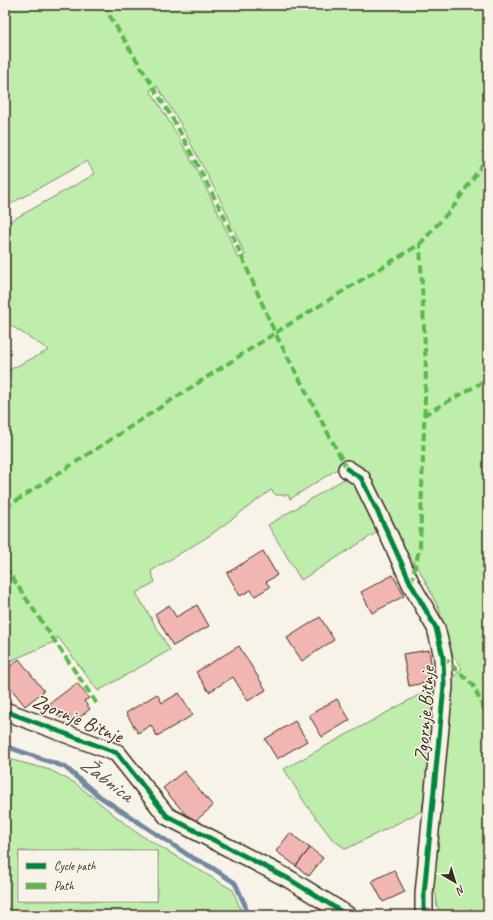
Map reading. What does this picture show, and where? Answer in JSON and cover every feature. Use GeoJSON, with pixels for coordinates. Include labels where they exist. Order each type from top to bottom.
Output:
{"type":"FeatureCollection","features":[{"type":"Feature","properties":{"kind":"street","name":"Zgornje Bitnje"},"geometry":{"type":"LineString","coordinates":[[348,469],[361,478],[411,584],[436,628],[443,656],[444,686],[424,894],[424,915]]}},
{"type":"Feature","properties":{"kind":"street","name":"Zgornje Bitnje"},"geometry":{"type":"LineString","coordinates":[[5,711],[117,753],[167,816],[290,879],[347,915]]}},
{"type":"Feature","properties":{"kind":"green space"},"geometry":{"type":"Polygon","coordinates":[[[5,5],[488,5],[488,915],[444,915],[437,907],[436,895],[432,883],[450,680],[462,669],[452,654],[439,609],[422,575],[392,529],[379,501],[339,468],[290,499],[288,495],[276,495],[271,490],[209,536],[151,571],[155,582],[136,593],[170,650],[98,691],[58,637],[54,642],[8,662],[5,660],[5,372],[49,350],[10,325],[5,327],[5,224],[95,174],[87,161],[5,207],[5,5]],[[157,86],[150,90],[198,172],[219,214],[238,258],[245,255],[223,205],[180,123],[157,86]]]}},
{"type":"Feature","properties":{"kind":"green space"},"geometry":{"type":"Polygon","coordinates":[[[344,479],[356,480],[379,531],[301,580],[268,525],[344,479]]]}},
{"type":"Feature","properties":{"kind":"green space"},"geometry":{"type":"Polygon","coordinates":[[[439,685],[436,722],[422,811],[346,849],[332,839],[305,803],[284,769],[439,685]]]}},
{"type":"Feature","properties":{"kind":"green space"},"geometry":{"type":"Polygon","coordinates":[[[5,758],[50,770],[75,783],[134,831],[233,890],[241,911],[240,915],[5,915],[5,758]]]}},
{"type":"Feature","properties":{"kind":"building"},"geometry":{"type":"Polygon","coordinates":[[[263,551],[277,575],[266,582],[270,587],[255,596],[251,590],[240,596],[227,573],[263,551]]]}},
{"type":"Feature","properties":{"kind":"building"},"geometry":{"type":"Polygon","coordinates":[[[393,575],[404,596],[372,613],[361,592],[393,575]]]}},
{"type":"Feature","properties":{"kind":"building"},"geometry":{"type":"Polygon","coordinates":[[[169,605],[176,617],[197,605],[209,626],[173,646],[155,614],[169,605]]]}},
{"type":"Feature","properties":{"kind":"building"},"geometry":{"type":"Polygon","coordinates":[[[320,617],[334,640],[302,661],[287,638],[320,617]]]}},
{"type":"Feature","properties":{"kind":"building"},"geometry":{"type":"Polygon","coordinates":[[[239,646],[266,690],[248,701],[233,677],[209,692],[196,672],[239,646]]]}},
{"type":"Feature","properties":{"kind":"building"},"geometry":{"type":"Polygon","coordinates":[[[429,650],[434,681],[409,686],[403,654],[429,650]]]}},
{"type":"Feature","properties":{"kind":"building"},"geometry":{"type":"Polygon","coordinates":[[[19,659],[44,691],[25,706],[5,681],[5,671],[19,659]]]}},
{"type":"Feature","properties":{"kind":"building"},"geometry":{"type":"Polygon","coordinates":[[[77,683],[89,698],[84,701],[90,709],[74,722],[67,713],[60,718],[49,704],[77,683]]]}},
{"type":"Feature","properties":{"kind":"building"},"geometry":{"type":"Polygon","coordinates":[[[179,693],[193,715],[157,736],[151,725],[138,733],[126,713],[157,694],[162,703],[179,693]]]}},
{"type":"Feature","properties":{"kind":"building"},"geometry":{"type":"Polygon","coordinates":[[[337,699],[350,720],[322,737],[309,715],[337,699]]]}},
{"type":"Feature","properties":{"kind":"building"},"geometry":{"type":"Polygon","coordinates":[[[295,721],[307,741],[277,759],[265,739],[295,721]]]}},
{"type":"Feature","properties":{"kind":"building"},"geometry":{"type":"Polygon","coordinates":[[[184,771],[213,806],[193,823],[163,788],[184,771]]]}},
{"type":"Feature","properties":{"kind":"building"},"geometry":{"type":"Polygon","coordinates":[[[290,833],[310,848],[296,866],[276,851],[290,833]]]}},
{"type":"Feature","properties":{"kind":"building"},"geometry":{"type":"Polygon","coordinates":[[[310,848],[323,858],[309,876],[296,866],[310,848]]]}},
{"type":"Feature","properties":{"kind":"building"},"geometry":{"type":"Polygon","coordinates":[[[394,870],[405,892],[383,902],[372,881],[394,870]]]}},
{"type":"Feature","properties":{"kind":"waterway","name":"Žabnica"},"geometry":{"type":"LineString","coordinates":[[5,746],[65,767],[96,794],[191,857],[211,867],[235,883],[245,905],[246,915]]}},
{"type":"Feature","properties":{"kind":"marked path"},"geometry":{"type":"LineString","coordinates":[[103,5],[177,126],[224,216],[275,333],[420,244],[454,206],[488,156]]}},
{"type":"Feature","properties":{"kind":"marked path"},"geometry":{"type":"LineString","coordinates":[[411,583],[420,546],[426,369],[420,244]]}},
{"type":"Feature","properties":{"kind":"marked path"},"geometry":{"type":"LineString","coordinates":[[5,508],[275,333],[347,469]]}},
{"type":"Feature","properties":{"kind":"marked path"},"geometry":{"type":"LineString","coordinates":[[424,415],[488,379]]}},
{"type":"Feature","properties":{"kind":"marked path"},"geometry":{"type":"LineString","coordinates":[[5,567],[97,704]]}},
{"type":"Feature","properties":{"kind":"marked path"},"geometry":{"type":"LineString","coordinates":[[443,657],[473,685],[488,718]]}},
{"type":"Feature","properties":{"kind":"cycle path"},"geometry":{"type":"LineString","coordinates":[[347,469],[361,478],[411,584],[436,628],[443,657],[444,686],[424,894],[424,915]]}},
{"type":"Feature","properties":{"kind":"cycle path"},"geometry":{"type":"LineString","coordinates":[[5,711],[117,753],[167,816],[289,879],[347,915]]}}]}
